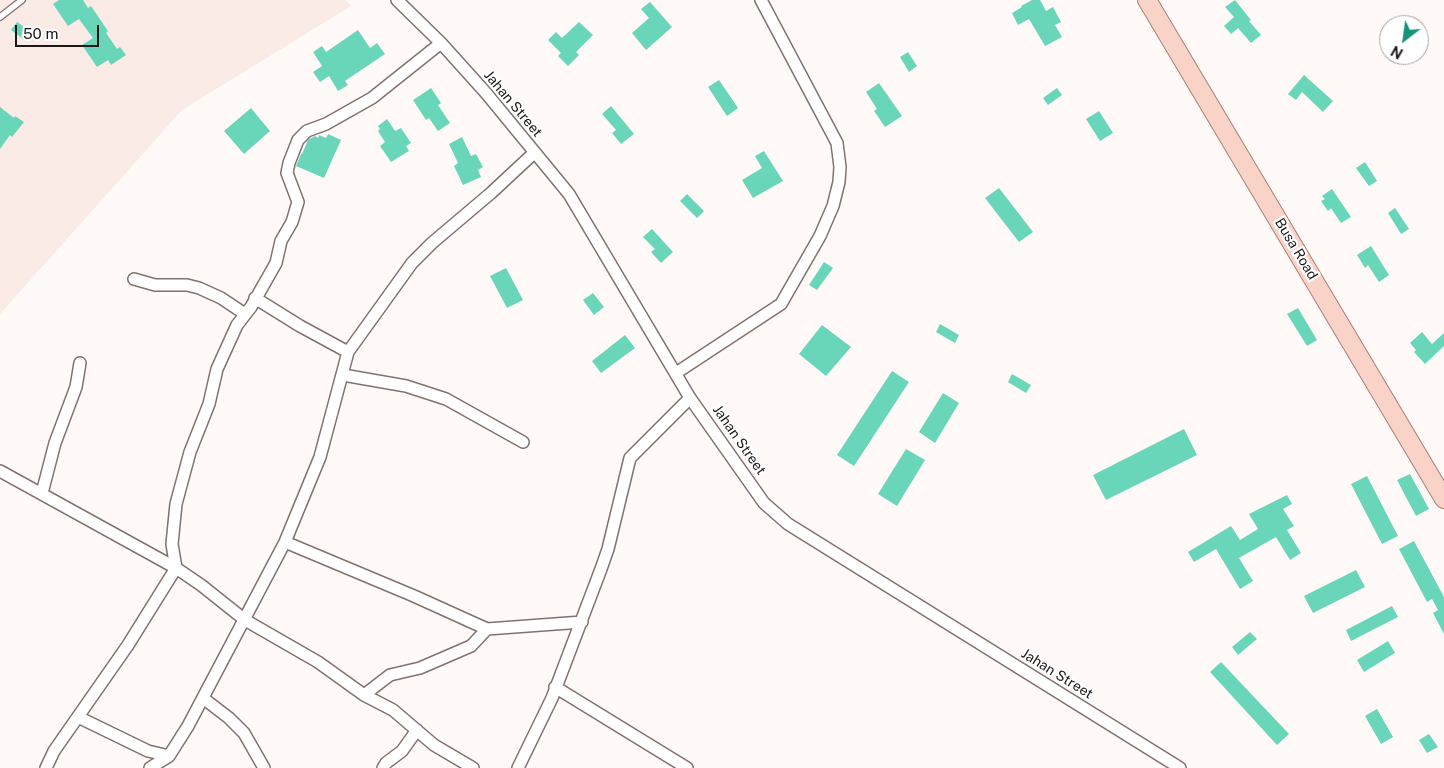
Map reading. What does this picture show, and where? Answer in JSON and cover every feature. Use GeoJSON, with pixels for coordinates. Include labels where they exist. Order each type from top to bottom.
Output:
{"type":"FeatureCollection","features":[{"type":"Feature","properties":{"kind":"main road","name":"Busa Road"},"geometry":{"type":"LineString","coordinates":[[1152,2],[1208,103],[1264,194],[1444,499]]}},
{"type":"Feature","properties":{"kind":"street","name":"Jahan Street"},"geometry":{"type":"LineString","coordinates":[[397,0],[441,43],[486,93],[569,194],[690,398],[764,503],[788,524],[1180,768]]}},
{"type":"Feature","properties":{"kind":"street"},"geometry":{"type":"LineString","coordinates":[[676,373],[781,304],[820,236],[833,206],[839,182],[840,167],[837,143],[761,0]]}},
{"type":"Feature","properties":{"kind":"street"},"geometry":{"type":"LineString","coordinates":[[46,768],[54,751],[128,644],[176,568],[172,544],[176,504],[190,452],[209,404],[217,369],[236,325],[245,314],[276,263],[281,241],[292,222],[298,202],[287,173],[298,140],[307,131],[326,124],[372,98],[441,43]]}},
{"type":"Feature","properties":{"kind":"street"},"geometry":{"type":"LineString","coordinates":[[150,768],[169,756],[188,726],[285,542],[320,457],[348,352],[412,263],[432,242],[491,193],[534,153]]}},
{"type":"Feature","properties":{"kind":"street"},"geometry":{"type":"LineString","coordinates":[[134,279],[155,286],[187,285],[199,288],[221,298],[245,314]]}},
{"type":"Feature","properties":{"kind":"street"},"geometry":{"type":"LineString","coordinates":[[255,298],[300,326],[348,352]]}},
{"type":"Feature","properties":{"kind":"street"},"geometry":{"type":"LineString","coordinates":[[42,492],[55,443],[76,387],[80,363]]}},
{"type":"Feature","properties":{"kind":"street"},"geometry":{"type":"LineString","coordinates":[[343,375],[406,386],[446,399],[523,442]]}},
{"type":"Feature","properties":{"kind":"street"},"geometry":{"type":"LineString","coordinates":[[518,768],[552,698],[582,622],[608,548],[630,458],[690,398]]}},
{"type":"Feature","properties":{"kind":"street"},"geometry":{"type":"LineString","coordinates":[[0,471],[42,492],[176,568],[245,620],[318,662],[364,695],[393,710],[434,745],[473,768]]}},
{"type":"Feature","properties":{"kind":"street"},"geometry":{"type":"LineString","coordinates":[[285,542],[487,629],[582,622]]}},
{"type":"Feature","properties":{"kind":"street"},"geometry":{"type":"LineString","coordinates":[[364,695],[390,675],[420,668],[471,646],[487,629]]}},
{"type":"Feature","properties":{"kind":"street"},"geometry":{"type":"LineString","coordinates":[[555,687],[687,768]]}},
{"type":"Feature","properties":{"kind":"street"},"geometry":{"type":"LineString","coordinates":[[203,698],[229,718],[244,733],[264,768]]}},
{"type":"Feature","properties":{"kind":"street"},"geometry":{"type":"LineString","coordinates":[[78,717],[148,751],[169,756]]}},
{"type":"Feature","properties":{"kind":"street"},"geometry":{"type":"LineString","coordinates":[[383,768],[386,763],[402,751],[417,730]]}},
{"type":"Feature","properties":{"kind":"lane"},"geometry":{"type":"LineString","coordinates":[[0,17],[22,0]]}},
{"type":"Feature","properties":{"kind":"shaded area"},"geometry":{"type":"Polygon","coordinates":[[[0,0],[345,0],[351,6],[182,110],[0,314],[0,0]]]}},
{"type":"Feature","properties":{"kind":"building"},"geometry":{"type":"Polygon","coordinates":[[[59,0],[83,0],[88,8],[91,6],[108,31],[106,33],[117,49],[120,47],[126,55],[111,65],[108,60],[97,67],[82,45],[93,38],[79,19],[68,26],[53,4],[59,0]]]}},
{"type":"Feature","properties":{"kind":"building"},"geometry":{"type":"Polygon","coordinates":[[[1032,0],[1040,0],[1046,11],[1053,7],[1061,22],[1055,25],[1062,37],[1045,46],[1029,19],[1018,25],[1012,13],[1032,0]]]}},
{"type":"Feature","properties":{"kind":"building"},"geometry":{"type":"Polygon","coordinates":[[[1235,0],[1261,35],[1251,43],[1238,28],[1231,34],[1224,26],[1234,17],[1225,7],[1235,0]]]}},
{"type":"Feature","properties":{"kind":"building"},"geometry":{"type":"Polygon","coordinates":[[[650,2],[672,27],[646,50],[632,33],[649,18],[641,9],[650,2]]]}},
{"type":"Feature","properties":{"kind":"building"},"geometry":{"type":"Polygon","coordinates":[[[17,22],[30,31],[23,39],[11,30],[17,22]]]}},
{"type":"Feature","properties":{"kind":"building"},"geometry":{"type":"Polygon","coordinates":[[[579,22],[593,35],[576,52],[579,55],[568,66],[558,56],[561,53],[548,40],[556,32],[562,38],[579,22]]]}},
{"type":"Feature","properties":{"kind":"building"},"geometry":{"type":"Polygon","coordinates":[[[358,30],[370,48],[377,43],[385,54],[345,81],[348,85],[338,91],[329,76],[320,82],[313,72],[322,66],[313,52],[322,46],[326,52],[358,30]]]}},
{"type":"Feature","properties":{"kind":"building"},"geometry":{"type":"Polygon","coordinates":[[[908,52],[917,66],[909,72],[900,57],[908,52]]]}},
{"type":"Feature","properties":{"kind":"building"},"geometry":{"type":"Polygon","coordinates":[[[1304,75],[1333,101],[1323,112],[1302,92],[1296,100],[1288,94],[1304,75]]]}},
{"type":"Feature","properties":{"kind":"building"},"geometry":{"type":"Polygon","coordinates":[[[719,80],[738,108],[727,116],[708,87],[719,80]]]}},
{"type":"Feature","properties":{"kind":"building"},"geometry":{"type":"Polygon","coordinates":[[[879,83],[902,116],[885,127],[874,111],[877,109],[866,92],[879,83]]]}},
{"type":"Feature","properties":{"kind":"building"},"geometry":{"type":"Polygon","coordinates":[[[431,88],[441,103],[438,105],[450,123],[438,131],[429,118],[426,120],[413,100],[431,88]]]}},
{"type":"Feature","properties":{"kind":"building"},"geometry":{"type":"Polygon","coordinates":[[[1057,88],[1062,95],[1048,105],[1043,98],[1057,88]]]}},
{"type":"Feature","properties":{"kind":"building"},"geometry":{"type":"Polygon","coordinates":[[[611,106],[634,134],[621,144],[612,133],[616,130],[602,114],[611,106]]]}},
{"type":"Feature","properties":{"kind":"building"},"geometry":{"type":"Polygon","coordinates":[[[0,107],[14,118],[15,116],[24,122],[12,137],[10,135],[0,149],[0,107]]]}},
{"type":"Feature","properties":{"kind":"building"},"geometry":{"type":"Polygon","coordinates":[[[251,108],[270,131],[244,154],[224,131],[251,108]]]}},
{"type":"Feature","properties":{"kind":"building"},"geometry":{"type":"Polygon","coordinates":[[[1099,111],[1113,133],[1100,141],[1086,119],[1099,111]]]}},
{"type":"Feature","properties":{"kind":"building"},"geometry":{"type":"Polygon","coordinates":[[[387,119],[395,131],[401,128],[411,143],[406,146],[409,151],[391,162],[380,146],[385,142],[378,131],[380,129],[378,126],[387,119]]]}},
{"type":"Feature","properties":{"kind":"building"},"geometry":{"type":"Polygon","coordinates":[[[328,134],[341,140],[324,178],[296,166],[308,140],[315,136],[318,138],[319,135],[326,138],[328,134]]]}},
{"type":"Feature","properties":{"kind":"building"},"geometry":{"type":"Polygon","coordinates":[[[462,137],[471,156],[476,154],[483,167],[478,170],[481,177],[463,185],[454,166],[458,163],[449,144],[462,137]]]}},
{"type":"Feature","properties":{"kind":"building"},"geometry":{"type":"Polygon","coordinates":[[[764,151],[783,181],[753,198],[742,180],[762,168],[755,156],[764,151]]]}},
{"type":"Feature","properties":{"kind":"building"},"geometry":{"type":"Polygon","coordinates":[[[1365,162],[1377,181],[1369,186],[1356,168],[1365,162]]]}},
{"type":"Feature","properties":{"kind":"building"},"geometry":{"type":"Polygon","coordinates":[[[999,188],[1033,232],[1019,242],[985,198],[999,188]]]}},
{"type":"Feature","properties":{"kind":"building"},"geometry":{"type":"Polygon","coordinates":[[[1332,189],[1351,217],[1341,223],[1331,208],[1328,211],[1321,201],[1325,199],[1322,196],[1332,189]]]}},
{"type":"Feature","properties":{"kind":"building"},"geometry":{"type":"Polygon","coordinates":[[[687,194],[704,211],[697,218],[680,201],[687,194]]]}},
{"type":"Feature","properties":{"kind":"building"},"geometry":{"type":"Polygon","coordinates":[[[1395,208],[1409,229],[1401,234],[1388,213],[1395,208]]]}},
{"type":"Feature","properties":{"kind":"building"},"geometry":{"type":"Polygon","coordinates":[[[652,229],[673,252],[661,263],[651,252],[655,249],[643,237],[652,229]]]}},
{"type":"Feature","properties":{"kind":"building"},"geometry":{"type":"Polygon","coordinates":[[[1371,246],[1389,275],[1379,282],[1368,265],[1365,268],[1357,255],[1371,246]]]}},
{"type":"Feature","properties":{"kind":"building"},"geometry":{"type":"Polygon","coordinates":[[[824,262],[833,268],[817,290],[809,285],[824,262]]]}},
{"type":"Feature","properties":{"kind":"building"},"geometry":{"type":"Polygon","coordinates":[[[506,268],[523,300],[507,308],[490,276],[506,268]]]}},
{"type":"Feature","properties":{"kind":"building"},"geometry":{"type":"Polygon","coordinates":[[[593,293],[604,307],[594,315],[583,300],[593,293]]]}},
{"type":"Feature","properties":{"kind":"building"},"geometry":{"type":"Polygon","coordinates":[[[1298,308],[1317,340],[1307,346],[1287,314],[1298,308]]]}},
{"type":"Feature","properties":{"kind":"building"},"geometry":{"type":"Polygon","coordinates":[[[940,324],[959,335],[955,343],[936,332],[940,324]]]}},
{"type":"Feature","properties":{"kind":"building"},"geometry":{"type":"Polygon","coordinates":[[[822,325],[851,347],[826,376],[799,354],[822,325]]]}},
{"type":"Feature","properties":{"kind":"building"},"geometry":{"type":"Polygon","coordinates":[[[1422,332],[1432,344],[1444,333],[1444,346],[1425,364],[1414,352],[1416,350],[1410,343],[1422,332]]]}},
{"type":"Feature","properties":{"kind":"building"},"geometry":{"type":"Polygon","coordinates":[[[625,335],[635,348],[601,373],[592,361],[625,335]]]}},
{"type":"Feature","properties":{"kind":"building"},"geometry":{"type":"Polygon","coordinates":[[[892,371],[909,382],[854,466],[837,455],[892,371]]]}},
{"type":"Feature","properties":{"kind":"building"},"geometry":{"type":"Polygon","coordinates":[[[1012,374],[1031,385],[1026,393],[1008,382],[1012,374]]]}},
{"type":"Feature","properties":{"kind":"building"},"geometry":{"type":"Polygon","coordinates":[[[943,393],[959,403],[935,443],[919,432],[943,393]]]}},
{"type":"Feature","properties":{"kind":"building"},"geometry":{"type":"Polygon","coordinates":[[[1184,429],[1197,455],[1106,500],[1093,475],[1184,429]]]}},
{"type":"Feature","properties":{"kind":"building"},"geometry":{"type":"Polygon","coordinates":[[[906,449],[925,460],[897,506],[878,494],[906,449]]]}},
{"type":"Feature","properties":{"kind":"building"},"geometry":{"type":"Polygon","coordinates":[[[1410,474],[1429,509],[1416,516],[1397,480],[1410,474]]]}},
{"type":"Feature","properties":{"kind":"building"},"geometry":{"type":"Polygon","coordinates":[[[1367,476],[1398,536],[1382,544],[1351,484],[1367,476]]]}},
{"type":"Feature","properties":{"kind":"building"},"geometry":{"type":"Polygon","coordinates":[[[1287,495],[1292,504],[1283,509],[1294,526],[1287,530],[1301,553],[1290,560],[1276,537],[1239,558],[1253,581],[1240,589],[1216,549],[1194,562],[1188,552],[1231,526],[1240,540],[1258,529],[1249,514],[1287,495]]]}},
{"type":"Feature","properties":{"kind":"building"},"geometry":{"type":"Polygon","coordinates":[[[1414,541],[1444,597],[1444,634],[1433,613],[1438,610],[1432,599],[1427,602],[1399,549],[1414,541]]]}},
{"type":"Feature","properties":{"kind":"building"},"geometry":{"type":"Polygon","coordinates":[[[1356,570],[1365,587],[1313,613],[1304,596],[1356,570]]]}},
{"type":"Feature","properties":{"kind":"building"},"geometry":{"type":"Polygon","coordinates":[[[1392,606],[1398,617],[1351,641],[1346,630],[1392,606]]]}},
{"type":"Feature","properties":{"kind":"building"},"geometry":{"type":"Polygon","coordinates":[[[1250,632],[1257,639],[1238,655],[1232,647],[1250,632]]]}},
{"type":"Feature","properties":{"kind":"building"},"geometry":{"type":"Polygon","coordinates":[[[1388,641],[1395,653],[1364,672],[1357,660],[1388,641]]]}},
{"type":"Feature","properties":{"kind":"building"},"geometry":{"type":"Polygon","coordinates":[[[1221,662],[1289,734],[1277,745],[1210,672],[1221,662]]]}},
{"type":"Feature","properties":{"kind":"building"},"geometry":{"type":"Polygon","coordinates":[[[1377,709],[1393,737],[1381,744],[1365,716],[1377,709]]]}},
{"type":"Feature","properties":{"kind":"building"},"geometry":{"type":"Polygon","coordinates":[[[1429,734],[1438,747],[1427,753],[1419,740],[1429,734]]]}}]}
